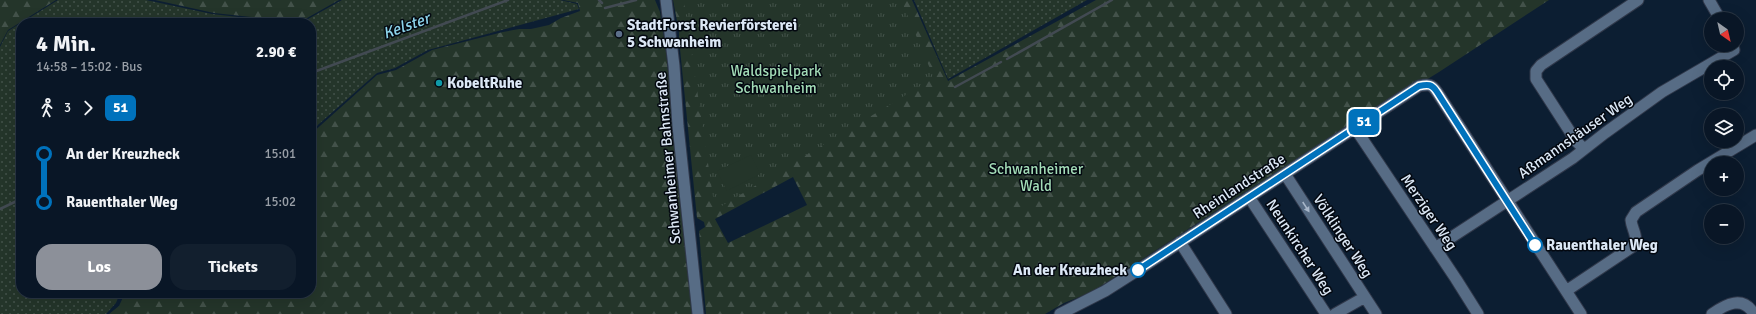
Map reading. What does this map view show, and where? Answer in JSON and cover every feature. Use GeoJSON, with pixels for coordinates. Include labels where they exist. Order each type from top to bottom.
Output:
{"type":"FeatureCollection","features":[{"type":"Feature","properties":{"kind":"street","name":"Schwanheimer Bahnstraße"},"geometry":{"type":"LineString","coordinates":[[666,0],[674,66],[678,126],[698,314]]}},
{"type":"Feature","properties":{"kind":"street"},"geometry":{"type":"LineString","coordinates":[[1584,149],[1576,141],[1536,79],[1536,71],[1541,65],[1638,0]]}},
{"type":"Feature","properties":{"kind":"street"},"geometry":{"type":"LineString","coordinates":[[1709,0],[1716,12]]}},
{"type":"Feature","properties":{"kind":"street","name":"Aßmannshäuser Weg"},"geometry":{"type":"LineString","coordinates":[[1435,248],[1573,158],[1662,92],[1726,52]]}},
{"type":"Feature","properties":{"kind":"street","name":"Rheinlandstraße"},"geometry":{"type":"LineString","coordinates":[[1064,313],[1104,291],[1419,86],[1427,84],[1433,86],[1508,201]]}},
{"type":"Feature","properties":{"kind":"street","name":"Merziger Weg"},"geometry":{"type":"LineString","coordinates":[[1355,128],[1478,314]]}},
{"type":"Feature","properties":{"kind":"street"},"geometry":{"type":"LineString","coordinates":[[1566,291],[1632,247],[1635,243],[1636,237],[1631,220],[1636,212],[1698,170],[1756,135]]}},
{"type":"Feature","properties":{"kind":"street","name":"Völklinger Weg"},"geometry":{"type":"LineString","coordinates":[[1285,174],[1376,314]]}},
{"type":"Feature","properties":{"kind":"street","name":"Neunkircher Weg"},"geometry":{"type":"LineString","coordinates":[[1250,197],[1326,314]]}},
{"type":"Feature","properties":{"kind":"street"},"geometry":{"type":"LineString","coordinates":[[1508,201],[1581,314]]}},
{"type":"Feature","properties":{"kind":"street"},"geometry":{"type":"LineString","coordinates":[[1180,242],[1226,314]]}},
{"type":"Feature","properties":{"kind":"street","name":"Neunkircher Weg"},"geometry":{"type":"LineString","coordinates":[[1335,314],[1365,296]]}},
{"type":"Feature","properties":{"kind":"street"},"geometry":{"type":"LineString","coordinates":[[1712,314],[1726,305],[1735,302],[1744,304],[1754,314]]}},
{"type":"Feature","properties":{"kind":"green space"},"geometry":{"type":"Polygon","coordinates":[[[0,0],[56,0],[27,18],[16,18],[16,25],[8,30],[0,45],[0,0]]]}},
{"type":"Feature","properties":{"kind":"green space"},"geometry":{"type":"Polygon","coordinates":[[[58,0],[146,0],[212,14],[248,18],[29,18],[58,0]]]}},
{"type":"Feature","properties":{"kind":"green space"},"geometry":{"type":"Polygon","coordinates":[[[155,0],[339,0],[307,18],[262,18],[214,13],[155,0]]]}},
{"type":"Feature","properties":{"kind":"green space"},"geometry":{"type":"Polygon","coordinates":[[[342,0],[560,0],[577,4],[579,9],[428,50],[395,68],[377,73],[316,127],[316,18],[310,18],[342,0]]]}},
{"type":"Feature","properties":{"kind":"green space"},"geometry":{"type":"Polygon","coordinates":[[[563,0],[655,0],[660,12],[666,52],[693,314],[109,314],[119,306],[123,298],[316,298],[316,130],[377,75],[396,70],[432,50],[503,32],[519,29],[531,29],[549,25],[561,18],[580,11],[578,3],[563,0]]]}},
{"type":"Feature","properties":{"kind":"green space","name":"Schwanheimer Wald"},"geometry":{"type":"Polygon","coordinates":[[[673,0],[912,0],[948,81],[1096,0],[1549,0],[1439,72],[1245,192],[1092,292],[1064,303],[1045,314],[706,314],[699,231],[705,227],[704,222],[697,218],[679,39],[679,27],[683,27],[683,21],[677,21],[673,0]],[[793,177],[715,219],[728,243],[807,205],[793,177]]]}},
{"type":"Feature","properties":{"kind":"green space","name":"Waldspielpark Schwanheim"},"geometry":{"type":"Polygon","coordinates":[[[687,0],[901,0],[934,78],[715,210],[684,2],[687,0]]]}},
{"type":"Feature","properties":{"kind":"green space"},"geometry":{"type":"Polygon","coordinates":[[[914,0],[1087,0],[948,79],[914,0]]]}},
{"type":"Feature","properties":{"kind":"green space"},"geometry":{"type":"Polygon","coordinates":[[[16,26],[16,298],[118,298],[116,303],[106,314],[0,314],[0,47],[8,31],[16,26]]]}},
{"type":"Feature","properties":{"kind":"green space"},"geometry":{"type":"Polygon","coordinates":[[[751,155],[760,174],[727,191],[717,171],[751,155]]]}},
{"type":"Feature","properties":{"kind":"waterway","name":"Kelster"},"geometry":{"type":"LineString","coordinates":[[316,71],[508,0]]}},
{"type":"Feature","properties":{"kind":"waterway","name":"Kelster"},"geometry":{"type":"LineString","coordinates":[[599,0],[602,3]]}},
{"type":"Feature","properties":{"kind":"waterway","name":"Kelster"},"geometry":{"type":"LineString","coordinates":[[605,8],[636,0]]}},
{"type":"Feature","properties":{"kind":"waterway"},"geometry":{"type":"LineString","coordinates":[[1007,59],[1112,0]]}},
{"type":"Feature","properties":{"kind":"waterway"},"geometry":{"type":"LineString","coordinates":[[955,87],[1001,62]]}},
{"type":"Feature","properties":{"kind":"waterway","name":"Kelster"},"geometry":{"type":"LineString","coordinates":[[0,209],[16,201]]}},
{"type":"Feature","properties":{"kind":"bus line","name":"51"},"geometry":{"type":"LineString","coordinates":[[1138,270],[1419,86],[1427,84],[1433,86],[1535,245]]}},
{"type":"Feature","properties":{"kind":"place","name":"StadtForst Revierförsterei 5 Schwanheim"},"geometry":{"type":"Point","coordinates":[619,34]}},
{"type":"Feature","properties":{"kind":"place","name":"KobeltRuhe"},"geometry":{"type":"Point","coordinates":[439,83]}},
{"type":"Feature","properties":{"kind":"place","name":"Rauenthaler Weg"},"geometry":{"type":"Point","coordinates":[1535,245]}},
{"type":"Feature","properties":{"kind":"place","name":"An der Kreuzheck"},"geometry":{"type":"Point","coordinates":[1138,270]}}]}
